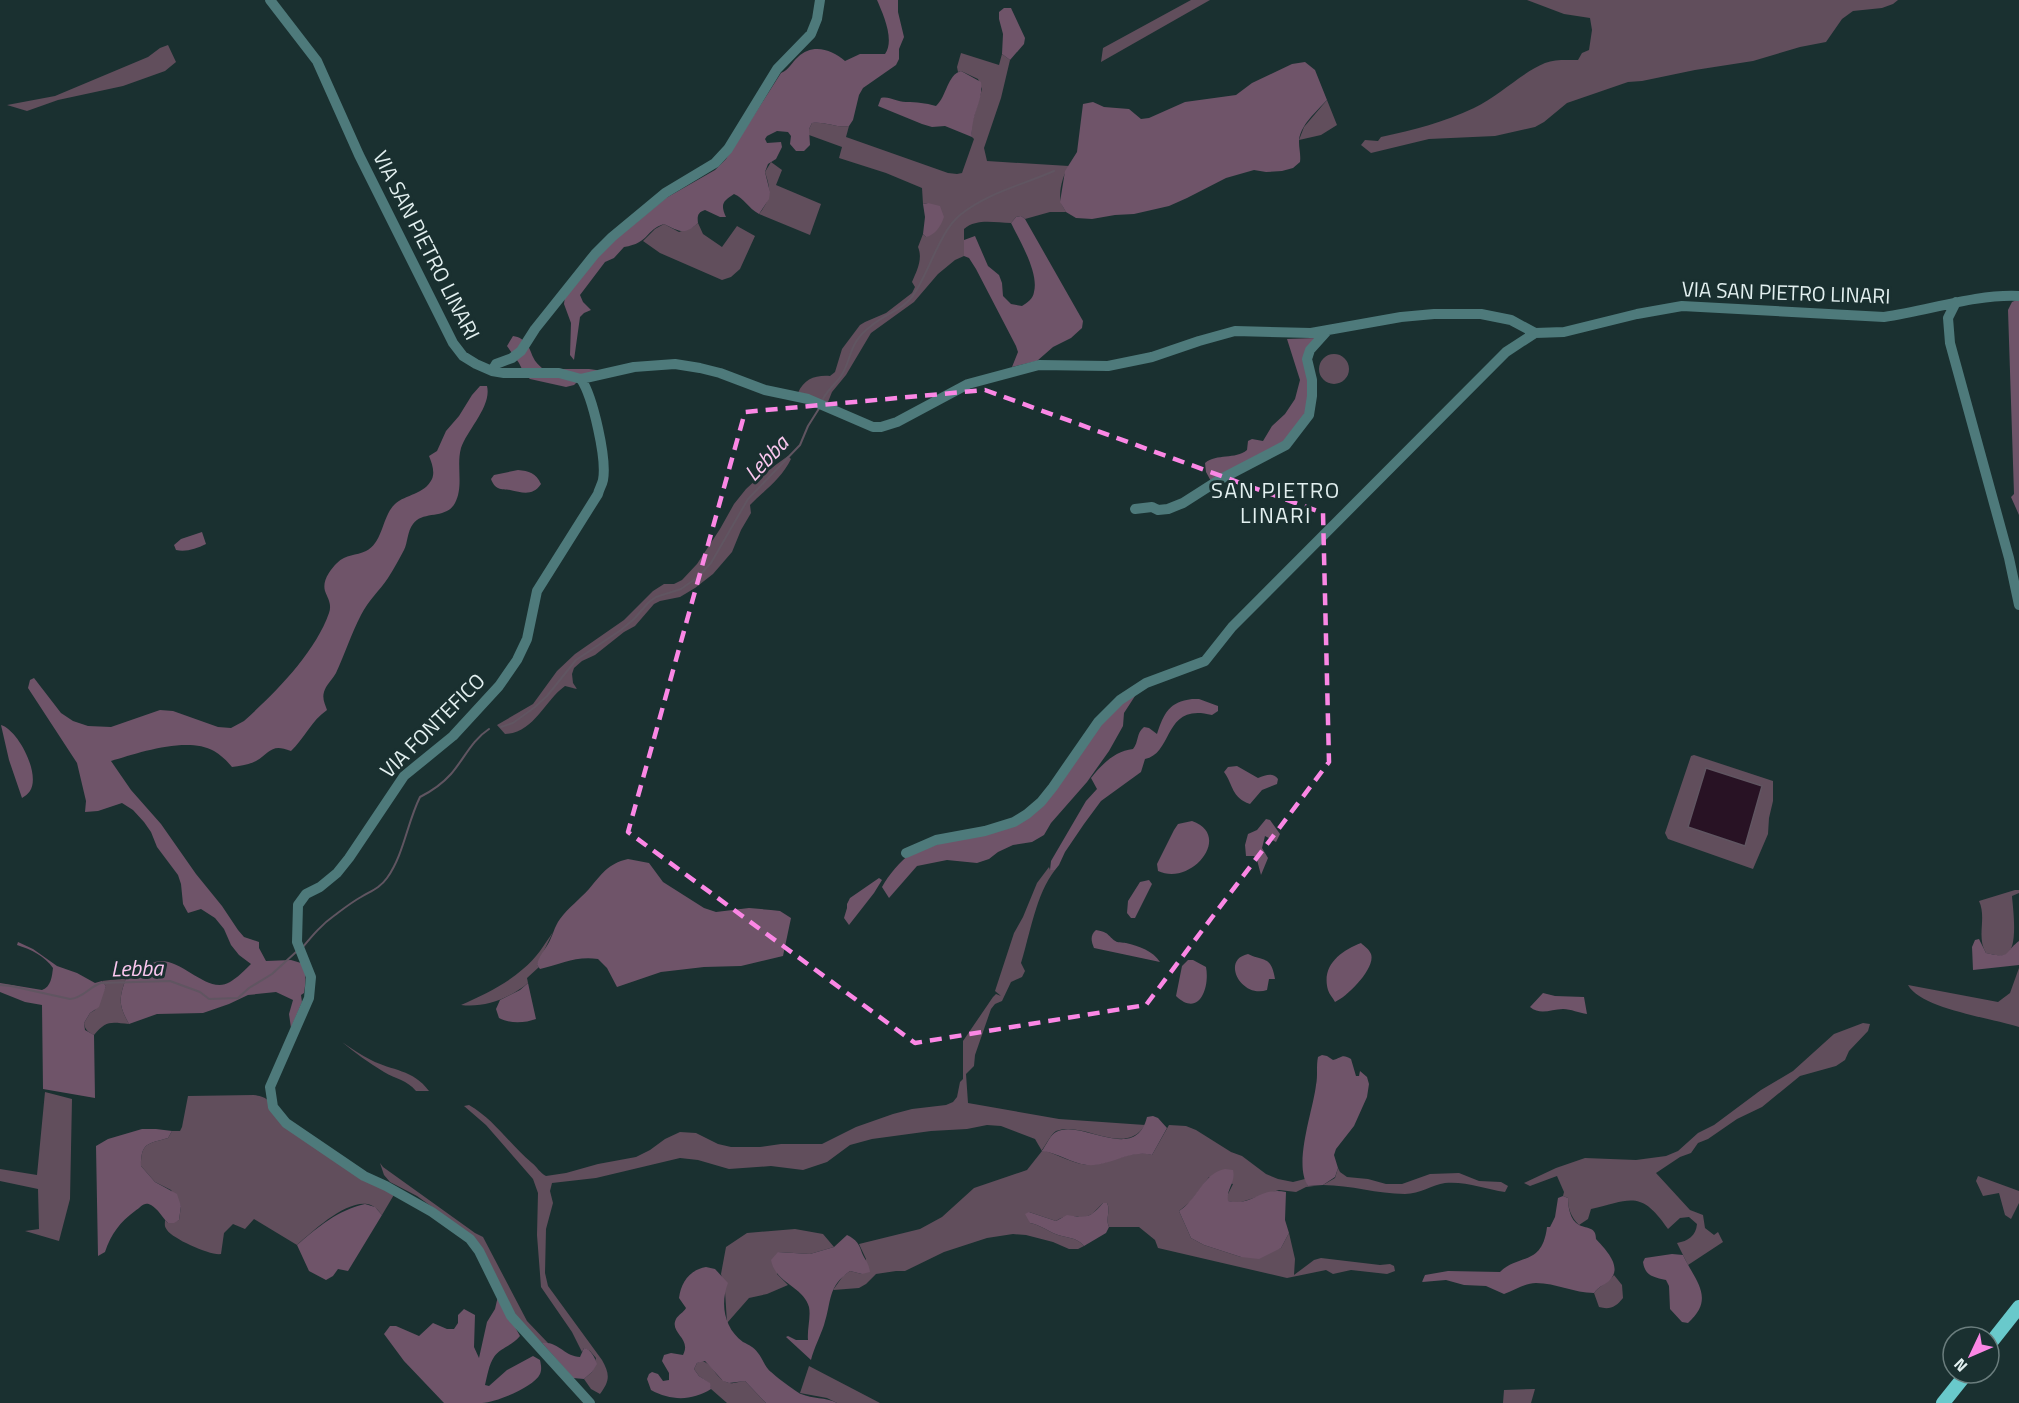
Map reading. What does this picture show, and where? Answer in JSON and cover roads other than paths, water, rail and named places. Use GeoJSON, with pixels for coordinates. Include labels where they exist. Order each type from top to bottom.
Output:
{"type":"FeatureCollection","features":[{"type":"Feature","properties":{"kind":"main road"},"geometry":{"type":"LineString","coordinates":[[2001,1330],[2019,1307]]}},
{"type":"Feature","properties":{"kind":"main road"},"geometry":{"type":"LineString","coordinates":[[1943,1403],[1957,1385]]}},
{"type":"Feature","properties":{"kind":"street","name":"VIA SAN PIETRO LINARI"},"geometry":{"type":"LineString","coordinates":[[270,0],[317,61],[363,162],[453,343],[463,356],[492,371],[559,373],[581,379],[634,367],[675,364],[720,373],[765,390],[821,404],[873,427],[882,427],[897,422],[968,384],[1039,365],[1108,366],[1152,357],[1235,331],[1311,333],[1401,317],[1481,314],[1511,320],[1535,333],[1564,332],[1637,314],[1682,306],[1884,317],[2000,295],[2019,296]]}},
{"type":"Feature","properties":{"kind":"street"},"geometry":{"type":"LineString","coordinates":[[492,371],[496,364],[513,358],[521,351],[543,320],[612,237],[665,193],[716,164],[728,149],[777,69],[811,34],[817,19],[820,0]]}},
{"type":"Feature","properties":{"kind":"street"},"geometry":{"type":"LineString","coordinates":[[1956,302],[1948,318],[1950,343],[2009,558],[2019,605]]}},
{"type":"Feature","properties":{"kind":"street"},"geometry":{"type":"LineString","coordinates":[[1135,509],[1152,507],[1158,510],[1168,509],[1183,503],[1219,480],[1286,445],[1309,415],[1312,380],[1307,359],[1310,350],[1329,330]]}},
{"type":"Feature","properties":{"kind":"street"},"geometry":{"type":"LineString","coordinates":[[906,854],[936,840],[985,831],[1014,822],[1027,814],[1041,802],[1098,722],[1120,700],[1146,683],[1205,661],[1232,627],[1506,352],[1535,333]]}},
{"type":"Feature","properties":{"kind":"street","name":"VIA FONTEFICO"},"geometry":{"type":"LineString","coordinates":[[581,379],[592,405],[603,461],[603,479],[598,494],[537,591],[527,639],[517,660],[499,686],[453,736],[404,776],[337,873],[306,894],[298,905],[297,942],[311,977],[309,998],[270,1087],[273,1107],[286,1123],[364,1176],[432,1212],[470,1239],[479,1251],[511,1316],[590,1403]]}},
{"type":"Feature","properties":{"kind":"waterway","name":"Lebba"},"geometry":{"type":"LineString","coordinates":[[822,401],[844,372],[853,347],[861,335],[876,322],[905,304],[914,294],[946,231],[960,215],[993,195],[1054,171]]}},
{"type":"Feature","properties":{"kind":"waterway","name":"Lebba"},"geometry":{"type":"LineString","coordinates":[[501,727],[513,723],[535,707],[547,696],[576,660],[621,630],[649,602],[656,597],[681,589],[698,577],[711,563],[748,499],[800,445],[820,407]]}},
{"type":"Feature","properties":{"kind":"waterway","name":"Lebba"},"geometry":{"type":"LineString","coordinates":[[302,948],[330,919],[384,881],[398,859],[420,797],[448,778],[473,744],[489,729]]}},
{"type":"Feature","properties":{"kind":"waterway","name":"Lebba"},"geometry":{"type":"LineString","coordinates":[[0,985],[70,999],[79,997],[101,983],[170,981],[200,992],[209,999],[238,998],[249,988],[272,974],[296,952]]}},
{"type":"Feature","properties":{"kind":"district","name":"SAN PIETRO LINARI"},"geometry":{"type":"Point","coordinates":[1276,502]}}]}
